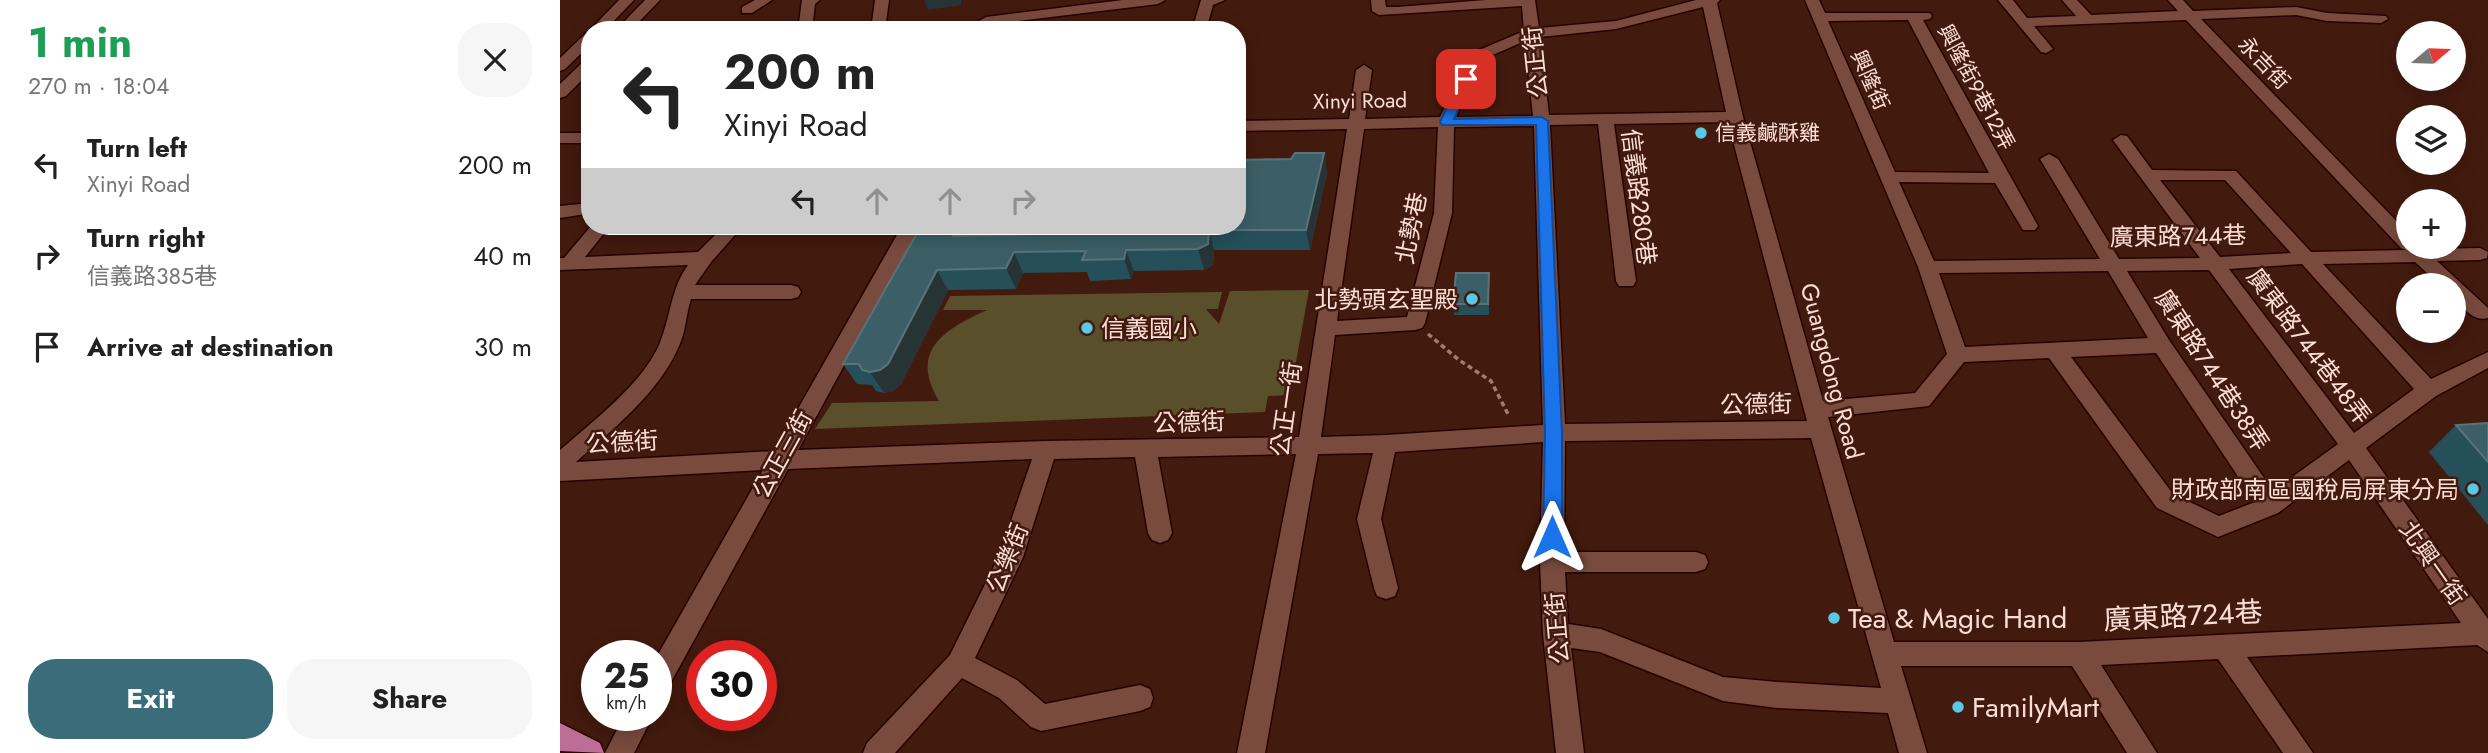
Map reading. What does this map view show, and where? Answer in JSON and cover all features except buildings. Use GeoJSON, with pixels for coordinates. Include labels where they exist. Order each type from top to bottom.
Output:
{"type":"FeatureCollection","features":[{"type":"Feature","properties":{"kind":"main road"},"geometry":{"type":"LineString","coordinates":[[560,736],[590,753]]}},
{"type":"Feature","properties":{"kind":"street"},"geometry":{"type":"LineString","coordinates":[[606,21],[628,0]]}},
{"type":"Feature","properties":{"kind":"street"},"geometry":{"type":"LineString","coordinates":[[632,21],[653,0]]}},
{"type":"Feature","properties":{"kind":"street"},"geometry":{"type":"LineString","coordinates":[[747,10],[765,0]]}},
{"type":"Feature","properties":{"kind":"street"},"geometry":{"type":"LineString","coordinates":[[807,21],[808,1],[813,0]]}},
{"type":"Feature","properties":{"kind":"street"},"geometry":{"type":"LineString","coordinates":[[879,21],[882,0]]}},
{"type":"Feature","properties":{"kind":"street"},"geometry":{"type":"LineString","coordinates":[[990,21],[1039,8],[1158,0]]}},
{"type":"Feature","properties":{"kind":"street"},"geometry":{"type":"LineString","coordinates":[[1634,0],[1641,18]]}},
{"type":"Feature","properties":{"kind":"street"},"geometry":{"type":"LineString","coordinates":[[1446,122],[1475,57],[1532,33],[1616,25],[1710,0]]}},
{"type":"Feature","properties":{"kind":"street","name":"Guangdong Road"},"geometry":{"type":"LineString","coordinates":[[1710,0],[1735,117],[1913,753]]}},
{"type":"Feature","properties":{"kind":"street","name":"興隆街"},"geometry":{"type":"LineString","coordinates":[[1812,0],[1890,177]]}},
{"type":"Feature","properties":{"kind":"street"},"geometry":{"type":"LineString","coordinates":[[2005,0],[2046,49]]}},
{"type":"Feature","properties":{"kind":"street"},"geometry":{"type":"LineString","coordinates":[[2069,0],[2089,21]]}},
{"type":"Feature","properties":{"kind":"street","name":"永吉街"},"geometry":{"type":"LineString","coordinates":[[2175,0],[2396,232]]}},
{"type":"Feature","properties":{"kind":"street"},"geometry":{"type":"LineString","coordinates":[[1203,21],[1213,1]]}},
{"type":"Feature","properties":{"kind":"street"},"geometry":{"type":"LineString","coordinates":[[1378,6],[1438,10],[1481,3],[1528,1]]}},
{"type":"Feature","properties":{"kind":"street","name":"公正街"},"geometry":{"type":"LineString","coordinates":[[1528,1],[1542,121],[1553,433],[1552,562],[1556,634],[1570,753]]}},
{"type":"Feature","properties":{"kind":"street"},"geometry":{"type":"LineString","coordinates":[[2025,22],[2089,21],[2295,6],[2327,17],[2381,19]]}},
{"type":"Feature","properties":{"kind":"street","name":"興隆街9巷12弄"},"geometry":{"type":"LineString","coordinates":[[1819,17],[1921,16],[2001,178],[2029,226]]}},
{"type":"Feature","properties":{"kind":"street"},"geometry":{"type":"LineString","coordinates":[[560,66],[581,46]]}},
{"type":"Feature","properties":{"kind":"street","name":"公正一街"},"geometry":{"type":"LineString","coordinates":[[1251,753],[1309,444],[1364,70]]}},
{"type":"Feature","properties":{"kind":"street"},"geometry":{"type":"LineString","coordinates":[[560,93],[581,72]]}},
{"type":"Feature","properties":{"kind":"street","name":"Xinyi Road"},"geometry":{"type":"LineString","coordinates":[[1246,127],[1735,117]]}},
{"type":"Feature","properties":{"kind":"street","name":"信義路280巷"},"geometry":{"type":"LineString","coordinates":[[1605,120],[1626,281]]}},
{"type":"Feature","properties":{"kind":"street","name":"北勢巷"},"geometry":{"type":"LineString","coordinates":[[1415,323],[1443,214],[1446,122]]}},
{"type":"Feature","properties":{"kind":"street"},"geometry":{"type":"LineString","coordinates":[[560,138],[581,138]]}},
{"type":"Feature","properties":{"kind":"street","name":"廣東路744巷48弄"},"geometry":{"type":"LineString","coordinates":[[2056,352],[2165,502],[2218,527],[2270,506],[2352,446],[2121,140]]}},
{"type":"Feature","properties":{"kind":"street","name":"廣東路744巷38弄"},"geometry":{"type":"LineString","coordinates":[[2049,159],[2162,345],[2270,506]]}},
{"type":"Feature","properties":{"kind":"street"},"geometry":{"type":"LineString","coordinates":[[2146,175],[2230,175],[2428,390]]}},
{"type":"Feature","properties":{"kind":"street"},"geometry":{"type":"LineString","coordinates":[[1958,355],[1927,267],[1890,177],[2001,178]]}},
{"type":"Feature","properties":{"kind":"street"},"geometry":{"type":"LineString","coordinates":[[560,212],[580,210]]}},
{"type":"Feature","properties":{"kind":"street"},"geometry":{"type":"LineString","coordinates":[[564,264],[592,235]]}},
{"type":"Feature","properties":{"kind":"street"},"geometry":{"type":"LineString","coordinates":[[560,463],[627,403],[662,359],[676,335],[682,292],[703,258],[725,235]]}},
{"type":"Feature","properties":{"kind":"street","name":"公正三街"},"geometry":{"type":"LineString","coordinates":[[672,655],[906,235]]}},
{"type":"Feature","properties":{"kind":"street","name":"廣東路744巷"},"geometry":{"type":"LineString","coordinates":[[1927,267],[2215,264],[2396,250]]}},
{"type":"Feature","properties":{"kind":"street","name":"廣東路744巷"},"geometry":{"type":"LineString","coordinates":[[2466,253],[2480,254]]}},
{"type":"Feature","properties":{"kind":"street"},"geometry":{"type":"LineString","coordinates":[[564,264],[703,258]]}},
{"type":"Feature","properties":{"kind":"street"},"geometry":{"type":"LineString","coordinates":[[2423,259],[2438,273]]}},
{"type":"Feature","properties":{"kind":"street"},"geometry":{"type":"LineString","coordinates":[[682,292],[791,292]]}},
{"type":"Feature","properties":{"kind":"street"},"geometry":{"type":"LineString","coordinates":[[2466,299],[2481,313]]}},
{"type":"Feature","properties":{"kind":"street"},"geometry":{"type":"LineString","coordinates":[[1324,329],[1415,323]]}},
{"type":"Feature","properties":{"kind":"street"},"geometry":{"type":"LineString","coordinates":[[1818,420],[1921,400],[1958,355],[2162,345]]}},
{"type":"Feature","properties":{"kind":"street"},"geometry":{"type":"LineString","coordinates":[[2352,446],[2428,390],[2488,359]]}},
{"type":"Feature","properties":{"kind":"street","name":"公德街"},"geometry":{"type":"LineString","coordinates":[[560,472],[1046,450],[1386,444],[1818,420]]}},
{"type":"Feature","properties":{"kind":"street"},"geometry":{"type":"LineString","coordinates":[[1386,444],[1369,519],[1386,588]]}},
{"type":"Feature","properties":{"kind":"street","name":"北興一街"},"geometry":{"type":"LineString","coordinates":[[2352,446],[2486,636]]}},
{"type":"Feature","properties":{"kind":"street"},"geometry":{"type":"LineString","coordinates":[[1146,449],[1160,533]]}},
{"type":"Feature","properties":{"kind":"street","name":"公樂街"},"geometry":{"type":"LineString","coordinates":[[877,753],[959,663],[1011,557],[1046,450]]}},
{"type":"Feature","properties":{"kind":"street"},"geometry":{"type":"LineString","coordinates":[[1552,562],[1696,562]]}},
{"type":"Feature","properties":{"kind":"street"},"geometry":{"type":"LineString","coordinates":[[1556,634],[1601,641],[1723,689],[1899,702]]}},
{"type":"Feature","properties":{"kind":"street","name":"廣東路724巷"},"geometry":{"type":"LineString","coordinates":[[1885,654],[2079,654],[2223,645],[2486,636]]}},
{"type":"Feature","properties":{"kind":"street"},"geometry":{"type":"LineString","coordinates":[[2223,645],[2298,753]]}},
{"type":"Feature","properties":{"kind":"street"},"geometry":{"type":"LineString","coordinates":[[2079,654],[2143,753]]}},
{"type":"Feature","properties":{"kind":"street"},"geometry":{"type":"LineString","coordinates":[[959,663],[1008,689],[1041,718],[1140,698]]}},
{"type":"Feature","properties":{"kind":"street"},"geometry":{"type":"LineString","coordinates":[[619,753],[631,731]]}},
{"type":"Feature","properties":{"kind":"path"},"geometry":{"type":"LineString","coordinates":[[1415,323],[1459,360],[1491,381],[1513,425]]}},
{"type":"Feature","properties":{"kind":"shaded area"},"geometry":{"type":"Polygon","coordinates":[[[1309,290],[1290,395],[1268,396],[1265,412],[815,429],[832,403],[939,401],[931,384],[928,368],[929,356],[935,344],[957,326],[987,310],[943,310],[950,296],[1222,292],[1218,309],[1206,309],[1219,324],[1230,291],[1309,290]]]}},
{"type":"Feature","properties":{"kind":"place","name":"信義鹹酥雞"},"geometry":{"type":"Point","coordinates":[1701,133]}},
{"type":"Feature","properties":{"kind":"place","name":"北勢頭玄聖殿"},"geometry":{"type":"Point","coordinates":[1472,299]}},
{"type":"Feature","properties":{"kind":"place","name":"信義國小"},"geometry":{"type":"Point","coordinates":[1087,328]}},
{"type":"Feature","properties":{"kind":"place","name":"財政部南區國稅局屏東分局"},"geometry":{"type":"Point","coordinates":[2473,489]}},
{"type":"Feature","properties":{"kind":"place","name":"Tea & Magic Hand"},"geometry":{"type":"Point","coordinates":[1834,618]}},
{"type":"Feature","properties":{"kind":"place","name":"FamilyMart"},"geometry":{"type":"Point","coordinates":[1958,707]}},
{"type":"Feature","properties":{"kind":"route"},"geometry":{"type":"LineString","coordinates":[[1466,79],[1446,122],[1542,121],[1553,433],[1552,537]]}}]}
